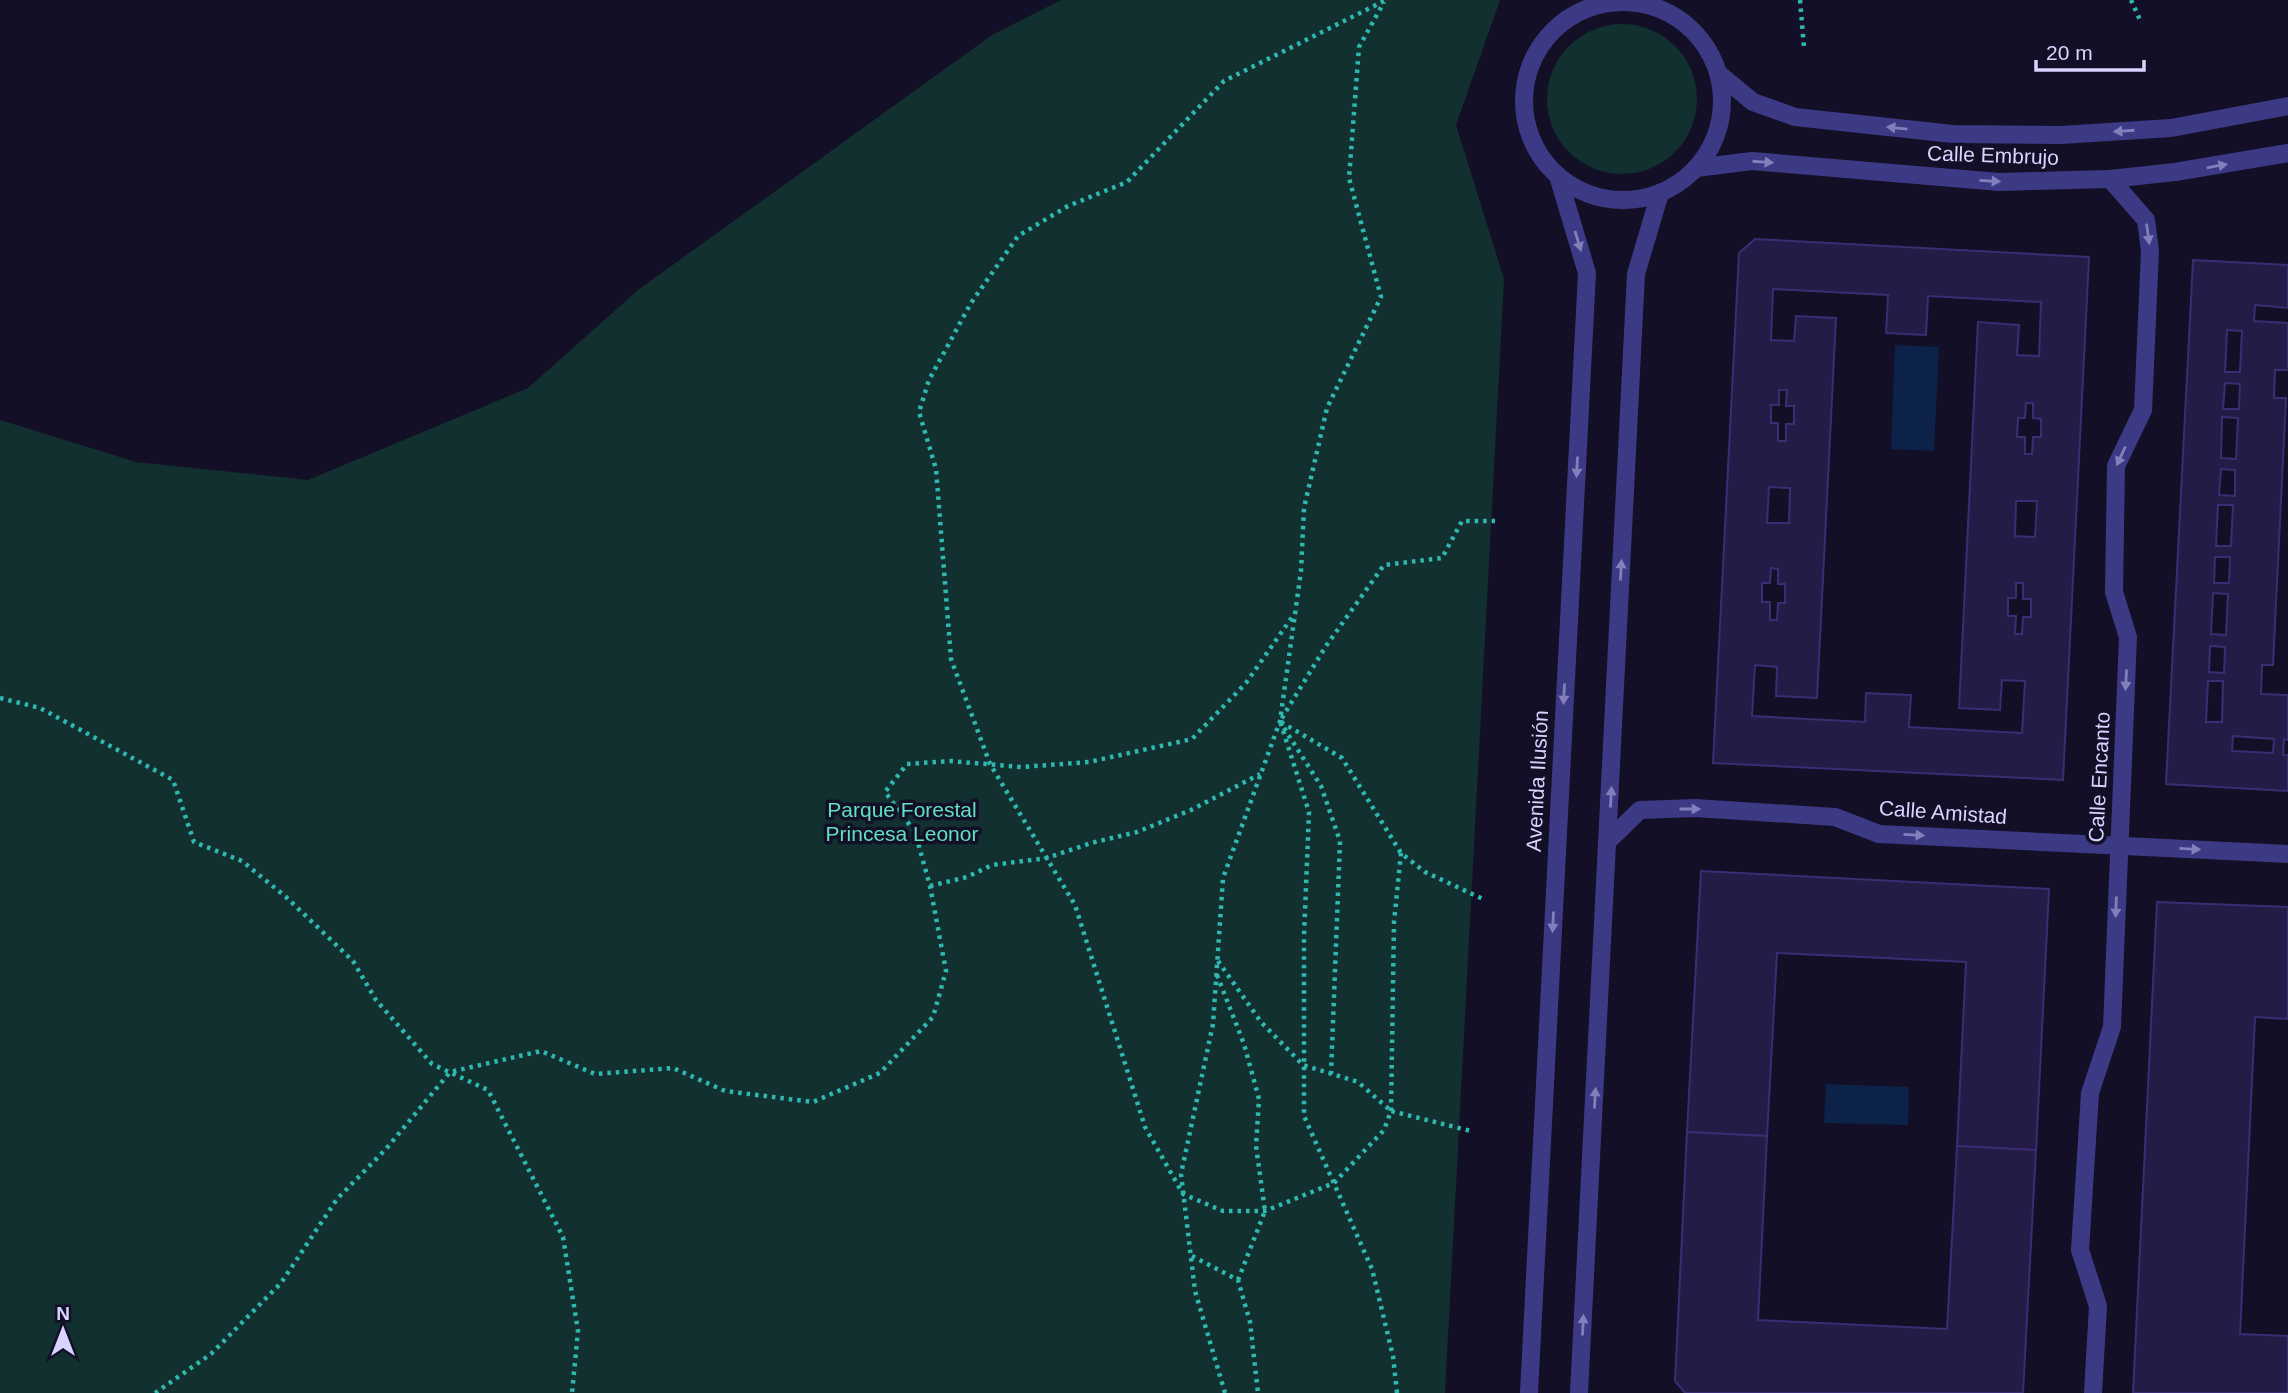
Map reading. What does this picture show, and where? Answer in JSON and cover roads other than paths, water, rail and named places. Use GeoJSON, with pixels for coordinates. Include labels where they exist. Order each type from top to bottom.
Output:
{"type":"FeatureCollection","features":[{"type":"Feature","properties":{"kind":"street"},"geometry":{"type":"LineString","coordinates":[[1617,1],[1651,5],[1681,20],[1705,44],[1719,74],[1722,107],[1714,140],[1696,168],[1660,192],[1634,199],[1607,199],[1581,191],[1558,176],[1536,150],[1524,118],[1524,85],[1535,53],[1556,27],[1584,9],[1617,1]]}},
{"type":"Feature","properties":{"kind":"street","name":"Calle Embrujo"},"geometry":{"type":"LineString","coordinates":[[1719,74],[1754,102],[1795,117],[1954,134],[2061,135],[2171,128],[2288,106]]}},
{"type":"Feature","properties":{"kind":"street","name":"Calle Embrujo"},"geometry":{"type":"LineString","coordinates":[[1696,168],[1752,161],[1999,182],[2109,179],[2175,173],[2288,153]]}},
{"type":"Feature","properties":{"kind":"street","name":"Avenida Ilusión"},"geometry":{"type":"LineString","coordinates":[[1529,1393],[1587,273],[1558,176]]}},
{"type":"Feature","properties":{"kind":"street","name":"Calle Encanto"},"geometry":{"type":"LineString","coordinates":[[2093,1393],[2098,1306],[2080,1250],[2090,1093],[2112,1027],[2128,638],[2114,592],[2116,466],[2143,410],[2150,251],[2146,220],[2109,179]]}},
{"type":"Feature","properties":{"kind":"street"},"geometry":{"type":"LineString","coordinates":[[1579,1393],[1636,274],[1660,192]]}},
{"type":"Feature","properties":{"kind":"street","name":"Calle Amistad"},"geometry":{"type":"LineString","coordinates":[[1609,840],[1640,810],[1695,808],[1835,817],[1879,834],[2288,854]]}},
{"type":"Feature","properties":{"kind":"water"},"geometry":{"type":"Polygon","coordinates":[[[1895,345],[1939,347],[1934,451],[1891,449],[1895,345]]]}},
{"type":"Feature","properties":{"kind":"water"},"geometry":{"type":"Polygon","coordinates":[[[1826,1084],[1909,1087],[1908,1125],[1824,1123],[1826,1084]]]}},
{"type":"Feature","properties":{"kind":"park label","name":"Parque Forestal Princesa Leonor"},"geometry":{"type":"Point","coordinates":[902,821]}}]}
